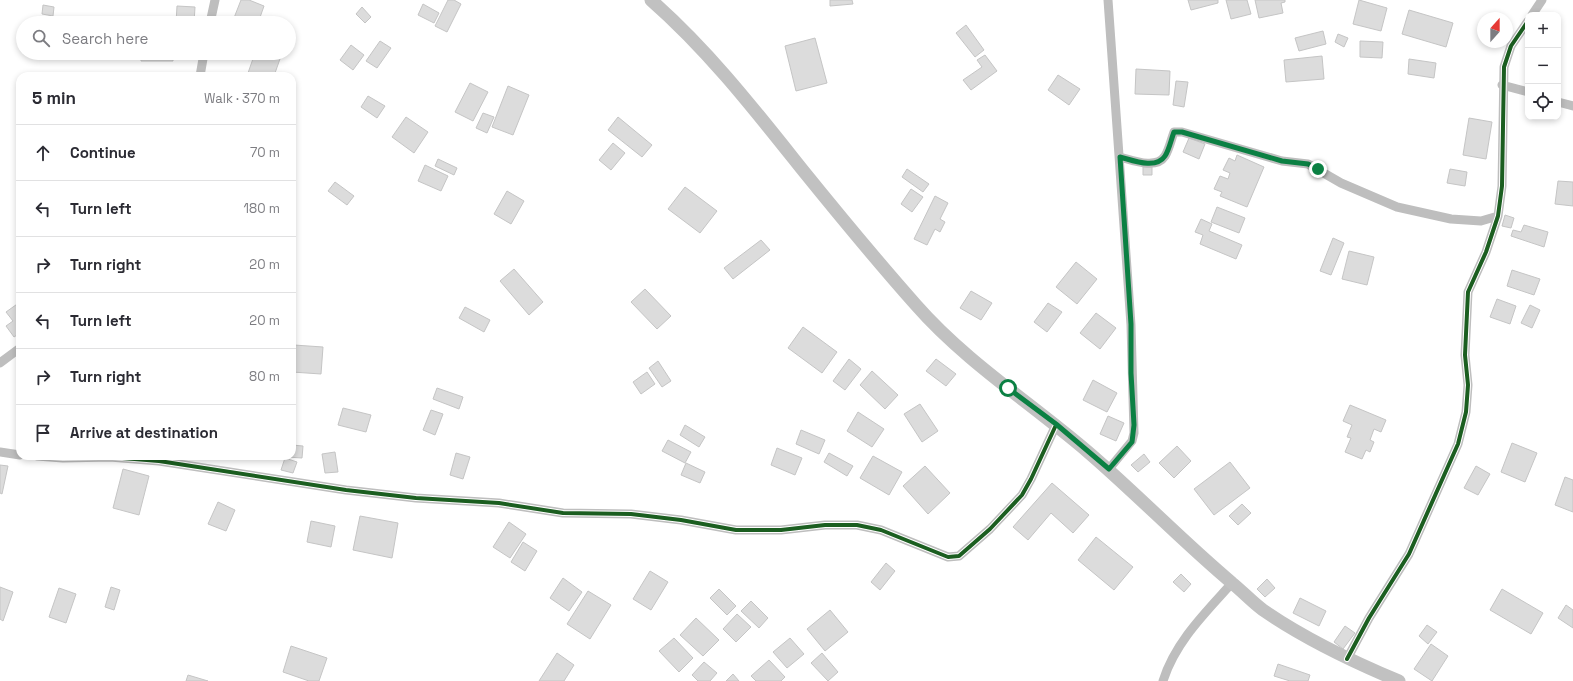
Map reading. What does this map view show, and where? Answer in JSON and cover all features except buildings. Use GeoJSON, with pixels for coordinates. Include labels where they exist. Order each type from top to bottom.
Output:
{"type":"FeatureCollection","features":[{"type":"Feature","properties":{"kind":"main road"},"geometry":{"type":"LineString","coordinates":[[651,0],[680,26],[741,93],[817,188],[918,308],[954,344],[1056,424],[1109,469],[1206,563],[1232,583],[1261,609],[1312,641],[1347,659],[1399,681]]}},
{"type":"Feature","properties":{"kind":"street"},"geometry":{"type":"LineString","coordinates":[[212,16],[215,0]]}},
{"type":"Feature","properties":{"kind":"street"},"geometry":{"type":"LineString","coordinates":[[1108,0],[1131,324],[1131,373],[1134,425],[1132,442],[1109,469]]}},
{"type":"Feature","properties":{"kind":"street"},"geometry":{"type":"LineString","coordinates":[[1534,12],[1542,0]]}},
{"type":"Feature","properties":{"kind":"street"},"geometry":{"type":"LineString","coordinates":[[1347,659],[1369,618],[1409,554],[1458,444],[1466,412],[1468,385],[1465,355],[1468,292],[1486,252],[1498,216],[1502,186],[1504,145],[1502,85],[1504,67],[1512,46],[1525,25]]}},
{"type":"Feature","properties":{"kind":"street"},"geometry":{"type":"LineString","coordinates":[[201,72],[203,60]]}},
{"type":"Feature","properties":{"kind":"street"},"geometry":{"type":"LineString","coordinates":[[1502,85],[1525,91]]}},
{"type":"Feature","properties":{"kind":"street"},"geometry":{"type":"LineString","coordinates":[[1561,103],[1573,106]]}},
{"type":"Feature","properties":{"kind":"street"},"geometry":{"type":"LineString","coordinates":[[1120,157],[1141,162],[1156,163],[1165,157],[1174,132],[1182,132],[1282,161],[1308,164],[1341,183],[1397,207],[1451,219],[1481,221],[1498,216]]}},
{"type":"Feature","properties":{"kind":"street"},"geometry":{"type":"LineString","coordinates":[[0,363],[16,351]]}},
{"type":"Feature","properties":{"kind":"street"},"geometry":{"type":"LineString","coordinates":[[147,460],[346,490],[416,498],[499,503],[562,513],[632,514],[681,520],[736,530],[781,530],[825,525],[856,525],[881,530],[948,557],[959,556],[990,529],[1022,495],[1031,479],[1056,424]]}},
{"type":"Feature","properties":{"kind":"street"},"geometry":{"type":"LineString","coordinates":[[0,452],[16,454]]}},
{"type":"Feature","properties":{"kind":"street"},"geometry":{"type":"LineString","coordinates":[[1163,681],[1172,658],[1181,643],[1232,583]]}},
{"type":"Feature","properties":{"kind":"cycle path"},"geometry":{"type":"LineString","coordinates":[[1347,659],[1369,618],[1409,554],[1458,444],[1466,412],[1468,385],[1465,355],[1468,292],[1486,252],[1498,216],[1502,186],[1504,67],[1511,46],[1525,25]]}},
{"type":"Feature","properties":{"kind":"cycle path"},"geometry":{"type":"LineString","coordinates":[[147,460],[346,490],[416,498],[499,503],[563,513],[631,514],[681,520],[736,530],[781,530],[825,525],[857,525],[881,530],[948,557],[959,556],[990,529],[1022,495],[1056,425]]}},
{"type":"Feature","properties":{"kind":"route"},"geometry":{"type":"LineString","coordinates":[[1008,388],[1056,424],[1109,469],[1132,442],[1134,433],[1131,373],[1131,324],[1123,230],[1120,157],[1141,162],[1156,163],[1165,157],[1174,132],[1182,132],[1282,161],[1308,164],[1318,169]]}}]}
